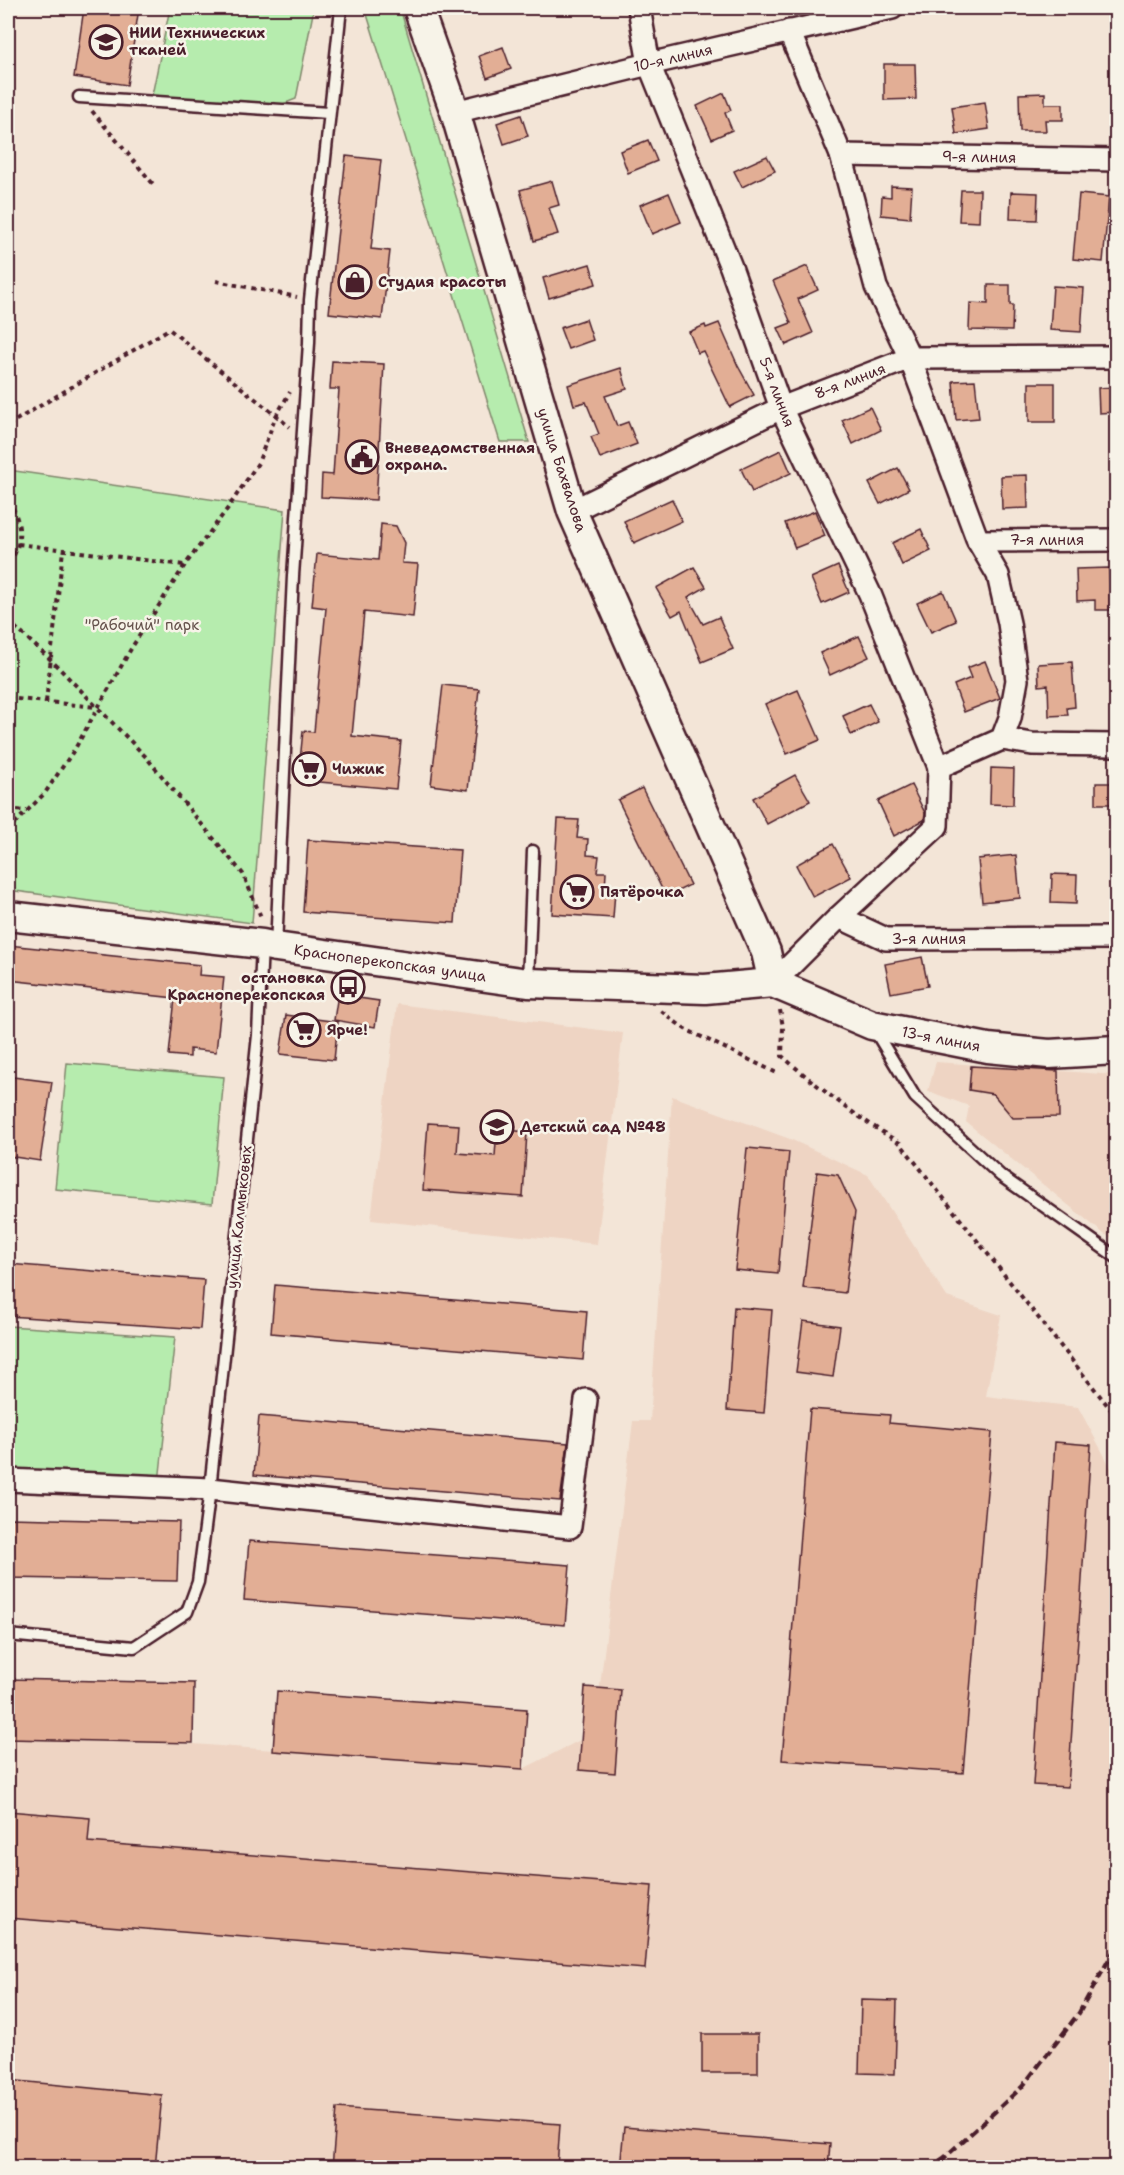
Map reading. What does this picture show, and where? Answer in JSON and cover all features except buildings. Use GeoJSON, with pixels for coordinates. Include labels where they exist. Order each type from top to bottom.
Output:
{"type":"FeatureCollection","features":[{"type":"Feature","properties":{"kind":"street","name":"улица Бахвалова"},"geometry":{"type":"LineString","coordinates":[[418,8],[455,112],[572,511],[766,952],[773,983]]}},
{"type":"Feature","properties":{"kind":"street","name":"5-я линия"},"geometry":{"type":"LineString","coordinates":[[639,8],[649,64],[731,267],[781,408],[870,594],[939,767]]}},
{"type":"Feature","properties":{"kind":"street","name":"10-я линия"},"geometry":{"type":"LineString","coordinates":[[455,112],[892,8]]}},
{"type":"Feature","properties":{"kind":"street"},"geometry":{"type":"LineString","coordinates":[[789,31],[841,155],[876,287],[910,358],[978,540],[999,575],[1010,623],[1017,680],[1010,718],[1002,739]]}},
{"type":"Feature","properties":{"kind":"street","name":"9-я линия"},"geometry":{"type":"LineString","coordinates":[[841,155],[1116,160]]}},
{"type":"Feature","properties":{"kind":"street","name":"8-я линия"},"geometry":{"type":"LineString","coordinates":[[572,511],[781,408],[910,358],[1116,357]]}},
{"type":"Feature","properties":{"kind":"street","name":"7-я линия"},"geometry":{"type":"LineString","coordinates":[[978,540],[1116,540]]}},
{"type":"Feature","properties":{"kind":"street"},"geometry":{"type":"LineString","coordinates":[[773,983],[839,917],[937,826],[939,767],[1002,739],[1032,744],[1116,745]]}},
{"type":"Feature","properties":{"kind":"street","name":"Красноперекопская улица"},"geometry":{"type":"LineString","coordinates":[[8,916],[269,945],[528,983],[705,988],[773,983]]}},
{"type":"Feature","properties":{"kind":"street","name":"3-я линия"},"geometry":{"type":"LineString","coordinates":[[839,917],[886,939],[1116,938]]}},
{"type":"Feature","properties":{"kind":"street","name":"13-я линия"},"geometry":{"type":"LineString","coordinates":[[773,983],[872,1026],[988,1048],[1048,1054],[1116,1050]]}},
{"type":"Feature","properties":{"kind":"street"},"geometry":{"type":"LineString","coordinates":[[8,1480],[210,1490],[570,1527],[586,1400]]}},
{"type":"Feature","properties":{"kind":"lane","name":"улица Калмыковых"},"geometry":{"type":"LineString","coordinates":[[8,1635],[134,1647],[187,1612],[198,1582],[269,945],[307,379],[310,300],[341,8]]}},
{"type":"Feature","properties":{"kind":"lane"},"geometry":{"type":"LineString","coordinates":[[80,97],[329,113]]}},
{"type":"Feature","properties":{"kind":"lane"},"geometry":{"type":"LineString","coordinates":[[528,983],[533,851]]}},
{"type":"Feature","properties":{"kind":"lane"},"geometry":{"type":"LineString","coordinates":[[872,1026],[915,1097],[1001,1176],[1116,1257]]}},
{"type":"Feature","properties":{"kind":"path"},"geometry":{"type":"LineString","coordinates":[[80,97],[154,185]]}},
{"type":"Feature","properties":{"kind":"path"},"geometry":{"type":"LineString","coordinates":[[216,282],[310,300]]}},
{"type":"Feature","properties":{"kind":"path"},"geometry":{"type":"LineString","coordinates":[[8,425],[169,329],[302,437]]}},
{"type":"Feature","properties":{"kind":"path"},"geometry":{"type":"LineString","coordinates":[[8,830],[45,793],[76,747],[132,647],[185,565],[258,463],[276,416],[294,388],[307,379]]}},
{"type":"Feature","properties":{"kind":"path"},"geometry":{"type":"LineString","coordinates":[[8,500],[20,528],[18,544],[8,564]]}},
{"type":"Feature","properties":{"kind":"path"},"geometry":{"type":"LineString","coordinates":[[18,544],[185,565]]}},
{"type":"Feature","properties":{"kind":"path"},"geometry":{"type":"LineString","coordinates":[[46,702],[63,550]]}},
{"type":"Feature","properties":{"kind":"path"},"geometry":{"type":"LineString","coordinates":[[8,621],[51,660],[146,757],[243,874],[264,923],[269,945]]}},
{"type":"Feature","properties":{"kind":"path"},"geometry":{"type":"LineString","coordinates":[[8,698],[98,707]]}},
{"type":"Feature","properties":{"kind":"path"},"geometry":{"type":"LineString","coordinates":[[8,808],[27,811]]}},
{"type":"Feature","properties":{"kind":"path"},"geometry":{"type":"LineString","coordinates":[[773,983],[783,1027],[782,1056],[819,1089],[869,1125],[900,1143],[1116,1416]]}},
{"type":"Feature","properties":{"kind":"path"},"geometry":{"type":"LineString","coordinates":[[660,1011],[685,1029],[779,1074]]}},
{"type":"Feature","properties":{"kind":"shaded area","name":"Детский сад №48"},"geometry":{"type":"Polygon","coordinates":[[[397,1004],[623,1033],[597,1244],[371,1220],[397,1004]]]}},
{"type":"Feature","properties":{"kind":"shaded area"},"geometry":{"type":"Polygon","coordinates":[[[936,1062],[1116,1075],[1116,1240],[1104,1234],[966,1122],[969,1106],[928,1091],[936,1062]]]}},
{"type":"Feature","properties":{"kind":"shaded area"},"geometry":{"type":"Polygon","coordinates":[[[672,1096],[790,1139],[868,1175],[947,1297],[1001,1315],[986,1396],[1078,1407],[1116,1477],[1116,2160],[1079,2168],[8,2167],[8,1730],[523,1769],[594,1733],[633,1421],[650,1421],[672,1096]]]}},
{"type":"Feature","properties":{"kind":"green space"},"geometry":{"type":"Polygon","coordinates":[[[170,8],[314,8],[296,99],[270,109],[151,100],[170,8]]]}},
{"type":"Feature","properties":{"kind":"green space"},"geometry":{"type":"Polygon","coordinates":[[[365,8],[400,8],[529,442],[500,442],[365,8]]]}},
{"type":"Feature","properties":{"kind":"green space","name":"\"Рабочий\" парк"},"geometry":{"type":"Polygon","coordinates":[[[8,470],[285,510],[252,923],[8,890],[8,470]]]}},
{"type":"Feature","properties":{"kind":"green space"},"geometry":{"type":"Polygon","coordinates":[[[67,1063],[224,1077],[212,1204],[55,1189],[67,1063]]]}},
{"type":"Feature","properties":{"kind":"green space"},"geometry":{"type":"Polygon","coordinates":[[[8,1326],[175,1337],[159,1482],[8,1471],[8,1326]]]}},
{"type":"Feature","properties":{"kind":"railway"},"geometry":{"type":"LineString","coordinates":[[928,2168],[944,2158],[1022,2087],[1079,2013],[1116,1947]]}},
{"type":"Feature","properties":{"kind":"place","name":"НИИ Технических тканей"},"geometry":{"type":"Point","coordinates":[106,42]}},
{"type":"Feature","properties":{"kind":"place","name":"Студия красоты"},"geometry":{"type":"Point","coordinates":[355,282]}},
{"type":"Feature","properties":{"kind":"place","name":"Вневедомственная охрана."},"geometry":{"type":"Point","coordinates":[362,457]}},
{"type":"Feature","properties":{"kind":"place","name":"Чижик"},"geometry":{"type":"Point","coordinates":[309,769]}},
{"type":"Feature","properties":{"kind":"place","name":"Пятёрочка"},"geometry":{"type":"Point","coordinates":[577,892]}},
{"type":"Feature","properties":{"kind":"place","name":"остановка Красноперекопская"},"geometry":{"type":"Point","coordinates":[348,987]}},
{"type":"Feature","properties":{"kind":"place","name":"Ярче!"},"geometry":{"type":"Point","coordinates":[304,1030]}},
{"type":"Feature","properties":{"kind":"place","name":"Детский сад №48"},"geometry":{"type":"Point","coordinates":[497,1127]}}]}
